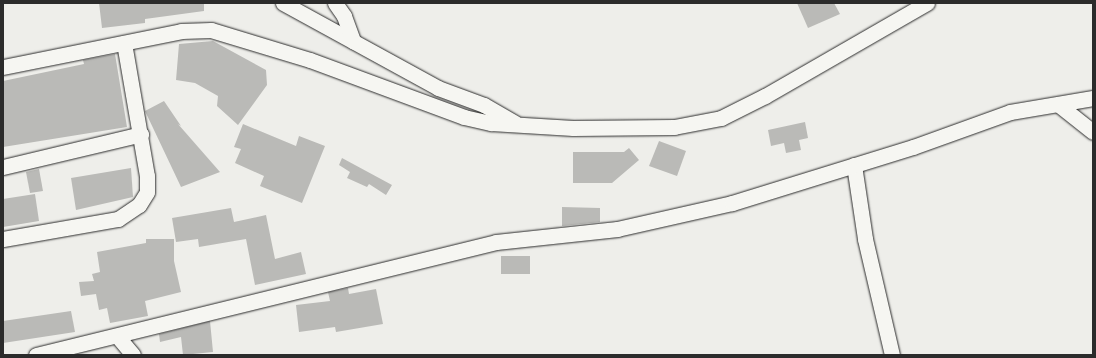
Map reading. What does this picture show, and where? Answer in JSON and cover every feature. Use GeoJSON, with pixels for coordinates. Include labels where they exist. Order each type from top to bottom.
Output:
{"type":"FeatureCollection","features":[{"type":"Feature","properties":{"kind":"street"},"geometry":{"type":"LineString","coordinates":[[283,3],[438,88],[484,106],[521,126]]}},
{"type":"Feature","properties":{"kind":"street"},"geometry":{"type":"LineString","coordinates":[[335,3],[344,16],[353,41]]}},
{"type":"Feature","properties":{"kind":"street"},"geometry":{"type":"LineString","coordinates":[[3,66],[181,31],[211,30],[310,60],[464,117],[521,126],[674,127],[721,118],[793,82],[927,3]]}},
{"type":"Feature","properties":{"kind":"street"},"geometry":{"type":"LineString","coordinates":[[3,239],[118,219],[140,205],[147,192],[141,134],[124,43]]}},
{"type":"Feature","properties":{"kind":"street"},"geometry":{"type":"LineString","coordinates":[[36,355],[118,337],[496,242],[617,229],[732,203],[854,165],[998,115],[1093,98]]}},
{"type":"Feature","properties":{"kind":"street"},"geometry":{"type":"LineString","coordinates":[[1059,105],[1093,132]]}},
{"type":"Feature","properties":{"kind":"street"},"geometry":{"type":"LineString","coordinates":[[3,167],[141,134]]}},
{"type":"Feature","properties":{"kind":"street"},"geometry":{"type":"LineString","coordinates":[[854,165],[865,239],[892,355]]}},
{"type":"Feature","properties":{"kind":"street"},"geometry":{"type":"LineString","coordinates":[[118,337],[133,355]]}},
{"type":"Feature","properties":{"kind":"building"},"geometry":{"type":"Polygon","coordinates":[[[99,3],[204,3],[204,11],[145,19],[145,23],[102,28],[99,3]]]}},
{"type":"Feature","properties":{"kind":"building"},"geometry":{"type":"Polygon","coordinates":[[[797,3],[834,3],[840,14],[808,28],[797,3]]]}},
{"type":"Feature","properties":{"kind":"building"},"geometry":{"type":"Polygon","coordinates":[[[213,41],[266,70],[267,85],[238,125],[217,106],[218,96],[195,83],[176,80],[179,44],[213,41]]]}},
{"type":"Feature","properties":{"kind":"building"},"geometry":{"type":"Polygon","coordinates":[[[115,54],[127,127],[3,147],[3,81],[84,64],[83,60],[115,54]]]}},
{"type":"Feature","properties":{"kind":"building"},"geometry":{"type":"Polygon","coordinates":[[[164,101],[181,126],[178,124],[220,172],[181,187],[145,111],[164,101]]]}},
{"type":"Feature","properties":{"kind":"building"},"geometry":{"type":"Polygon","coordinates":[[[805,122],[808,138],[799,140],[801,150],[786,153],[784,143],[771,146],[768,130],[805,122]]]}},
{"type":"Feature","properties":{"kind":"building"},"geometry":{"type":"Polygon","coordinates":[[[243,124],[296,146],[299,136],[325,146],[302,203],[260,186],[264,176],[235,163],[241,149],[234,147],[243,124]]]}},
{"type":"Feature","properties":{"kind":"building"},"geometry":{"type":"Polygon","coordinates":[[[659,141],[686,151],[677,176],[649,166],[659,141]]]}},
{"type":"Feature","properties":{"kind":"building"},"geometry":{"type":"Polygon","coordinates":[[[629,148],[639,160],[612,183],[573,183],[573,152],[624,152],[629,148]]]}},
{"type":"Feature","properties":{"kind":"building"},"geometry":{"type":"Polygon","coordinates":[[[342,158],[392,185],[386,195],[369,184],[367,187],[347,178],[350,172],[339,165],[342,158]]]}},
{"type":"Feature","properties":{"kind":"building"},"geometry":{"type":"Polygon","coordinates":[[[131,168],[133,197],[76,210],[71,178],[131,168]]]}},
{"type":"Feature","properties":{"kind":"building"},"geometry":{"type":"Polygon","coordinates":[[[39,169],[43,191],[30,193],[26,172],[39,169]]]}},
{"type":"Feature","properties":{"kind":"building"},"geometry":{"type":"Polygon","coordinates":[[[35,194],[39,221],[3,227],[3,199],[35,194]]]}},
{"type":"Feature","properties":{"kind":"building"},"geometry":{"type":"Polygon","coordinates":[[[562,207],[600,208],[600,222],[562,226],[562,207]]]}},
{"type":"Feature","properties":{"kind":"building"},"geometry":{"type":"Polygon","coordinates":[[[231,208],[234,222],[266,215],[275,259],[301,252],[306,274],[255,285],[246,239],[199,247],[198,239],[176,242],[172,218],[231,208]]]}},
{"type":"Feature","properties":{"kind":"building"},"geometry":{"type":"Polygon","coordinates":[[[146,239],[174,239],[174,261],[181,292],[145,301],[148,316],[110,323],[107,308],[99,310],[96,294],[81,296],[79,282],[94,281],[92,274],[100,272],[97,252],[146,243],[146,239]]]}},
{"type":"Feature","properties":{"kind":"building"},"geometry":{"type":"Polygon","coordinates":[[[501,256],[530,256],[530,274],[501,274],[501,256]]]}},
{"type":"Feature","properties":{"kind":"building"},"geometry":{"type":"Polygon","coordinates":[[[348,288],[349,294],[376,289],[383,324],[336,332],[335,327],[299,332],[296,305],[330,301],[328,292],[348,288]]]}},
{"type":"Feature","properties":{"kind":"building"},"geometry":{"type":"Polygon","coordinates":[[[71,311],[75,332],[3,343],[3,321],[71,311]]]}},
{"type":"Feature","properties":{"kind":"building"},"geometry":{"type":"Polygon","coordinates":[[[210,321],[213,352],[183,355],[181,337],[160,342],[159,334],[210,321]]]}}]}
